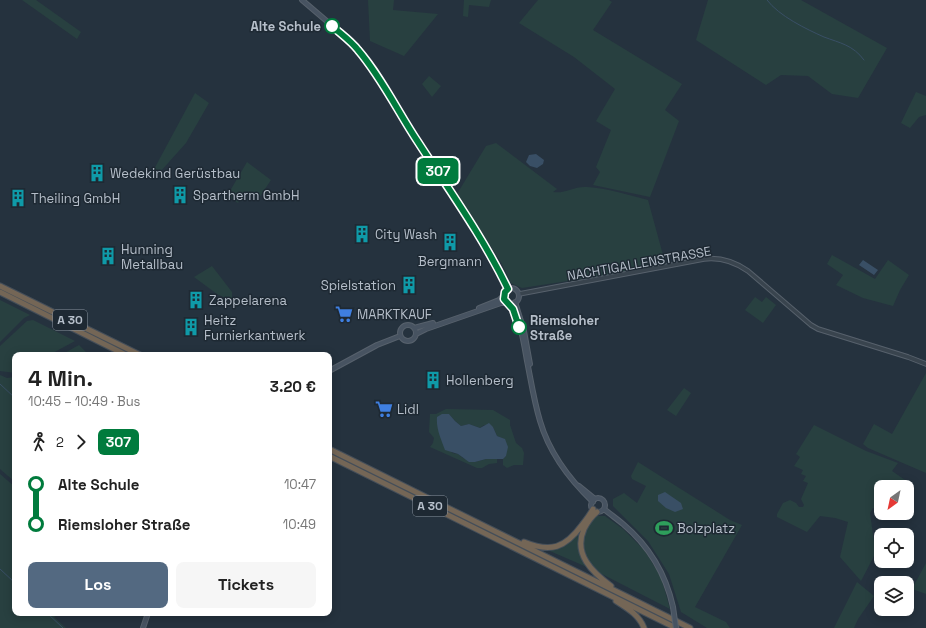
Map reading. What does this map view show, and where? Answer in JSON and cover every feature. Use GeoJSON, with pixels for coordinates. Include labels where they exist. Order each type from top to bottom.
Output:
{"type":"FeatureCollection","features":[{"type":"Feature","properties":{"kind":"highway","name":"A 30"},"geometry":{"type":"LineString","coordinates":[[0,286],[134,352]]}},
{"type":"Feature","properties":{"kind":"highway","name":"A 30"},"geometry":{"type":"LineString","coordinates":[[0,292],[120,352]]}},
{"type":"Feature","properties":{"kind":"highway","name":"A 30"},"geometry":{"type":"LineString","coordinates":[[332,450],[690,628]]}},
{"type":"Feature","properties":{"kind":"highway","name":"A 30"},"geometry":{"type":"LineString","coordinates":[[332,457],[676,628]]}},
{"type":"Feature","properties":{"kind":"highway"},"geometry":{"type":"LineString","coordinates":[[493,531],[535,546],[553,548],[570,539],[595,511]]}},
{"type":"Feature","properties":{"kind":"highway"},"geometry":{"type":"LineString","coordinates":[[595,511],[586,525],[582,535],[581,546],[583,555],[593,572],[623,594]]}},
{"type":"Feature","properties":{"kind":"highway"},"geometry":{"type":"LineString","coordinates":[[597,588],[632,612],[642,622],[644,628]]}},
{"type":"Feature","properties":{"kind":"main road"},"geometry":{"type":"LineString","coordinates":[[302,0],[350,41],[369,63],[492,257],[508,289]]}},
{"type":"Feature","properties":{"kind":"main road"},"geometry":{"type":"LineString","coordinates":[[508,289],[515,290],[519,294],[516,302],[525,337],[536,404]]}},
{"type":"Feature","properties":{"kind":"main road"},"geometry":{"type":"LineString","coordinates":[[414,328],[469,312],[499,300],[508,289]]}},
{"type":"Feature","properties":{"kind":"main road"},"geometry":{"type":"LineString","coordinates":[[504,295],[504,299],[513,309],[521,333],[540,421],[553,451],[569,476],[594,500]]}},
{"type":"Feature","properties":{"kind":"main road"},"geometry":{"type":"LineString","coordinates":[[400,336],[403,340],[408,342],[413,340],[416,334],[426,329],[501,303],[516,302]]}},
{"type":"Feature","properties":{"kind":"main road"},"geometry":{"type":"LineString","coordinates":[[400,336],[401,330],[404,326],[409,325],[414,328],[416,334]]}},
{"type":"Feature","properties":{"kind":"main road"},"geometry":{"type":"LineString","coordinates":[[332,369],[370,348],[400,336]]}},
{"type":"Feature","properties":{"kind":"main road"},"geometry":{"type":"LineString","coordinates":[[594,500],[600,499],[604,501],[604,509]]}},
{"type":"Feature","properties":{"kind":"main road"},"geometry":{"type":"LineString","coordinates":[[594,500],[592,506],[595,511],[601,511],[604,509]]}},
{"type":"Feature","properties":{"kind":"main road"},"geometry":{"type":"LineString","coordinates":[[604,509],[624,525],[647,549],[664,576],[673,607],[676,628]]}},
{"type":"Feature","properties":{"kind":"main road"},"geometry":{"type":"LineString","coordinates":[[143,628],[147,616]]}},
{"type":"Feature","properties":{"kind":"street","name":"NACHTIGALLENSTRASSE"},"geometry":{"type":"LineString","coordinates":[[519,294],[704,259],[712,258],[725,260],[748,271],[811,325],[818,329],[926,364]]}},
{"type":"Feature","properties":{"kind":"green space"},"geometry":{"type":"Polygon","coordinates":[[[22,0],[36,0],[81,32],[77,39],[22,0]]]}},
{"type":"Feature","properties":{"kind":"green space"},"geometry":{"type":"Polygon","coordinates":[[[368,0],[394,0],[393,10],[438,14],[404,56],[370,41],[368,0]]]}},
{"type":"Feature","properties":{"kind":"green space"},"geometry":{"type":"Polygon","coordinates":[[[464,0],[491,0],[489,7],[469,5],[468,17],[463,16],[464,0]]]}},
{"type":"Feature","properties":{"kind":"green space"},"geometry":{"type":"Polygon","coordinates":[[[538,0],[609,0],[612,2],[593,30],[682,84],[665,110],[679,121],[650,197],[593,185],[600,172],[596,167],[611,130],[596,121],[615,89],[574,57],[519,23],[538,0]]]}},
{"type":"Feature","properties":{"kind":"green space"},"geometry":{"type":"Polygon","coordinates":[[[708,0],[801,0],[887,48],[858,98],[832,94],[808,76],[781,75],[766,85],[696,40],[708,0]]]}},
{"type":"Feature","properties":{"kind":"green space"},"geometry":{"type":"Polygon","coordinates":[[[429,76],[441,86],[432,97],[422,84],[429,76]]]}},
{"type":"Feature","properties":{"kind":"green space"},"geometry":{"type":"Polygon","coordinates":[[[916,92],[926,96],[926,115],[919,117],[910,128],[901,123],[916,92]]]}},
{"type":"Feature","properties":{"kind":"green space"},"geometry":{"type":"Polygon","coordinates":[[[195,93],[209,103],[186,143],[160,172],[152,173],[195,93]]]}},
{"type":"Feature","properties":{"kind":"green space"},"geometry":{"type":"Polygon","coordinates":[[[496,143],[557,189],[553,192],[562,192],[587,187],[610,190],[648,200],[666,266],[522,288],[511,283],[502,264],[457,194],[486,146],[496,143]]]}},
{"type":"Feature","properties":{"kind":"green space"},"geometry":{"type":"Polygon","coordinates":[[[247,162],[271,180],[257,201],[244,193],[238,203],[227,196],[247,162]]]}},
{"type":"Feature","properties":{"kind":"green space"},"geometry":{"type":"Polygon","coordinates":[[[832,255],[875,279],[888,260],[909,275],[893,306],[863,298],[836,285],[843,275],[827,264],[832,255]]]}},
{"type":"Feature","properties":{"kind":"green space"},"geometry":{"type":"Polygon","coordinates":[[[212,266],[232,292],[232,301],[217,294],[194,277],[212,266]]]}},
{"type":"Feature","properties":{"kind":"green space"},"geometry":{"type":"Polygon","coordinates":[[[755,297],[762,302],[766,297],[776,305],[763,323],[745,310],[755,297]]]}},
{"type":"Feature","properties":{"kind":"green space"},"geometry":{"type":"Polygon","coordinates":[[[0,300],[30,315],[24,318],[0,342],[0,300]]]}},
{"type":"Feature","properties":{"kind":"green space"},"geometry":{"type":"Polygon","coordinates":[[[33,320],[75,341],[55,352],[12,352],[12,373],[0,371],[0,346],[27,321],[33,320]]]}},
{"type":"Feature","properties":{"kind":"green space"},"geometry":{"type":"Polygon","coordinates":[[[79,345],[86,352],[66,352],[79,345]]]}},
{"type":"Feature","properties":{"kind":"green space"},"geometry":{"type":"Polygon","coordinates":[[[926,373],[926,473],[868,448],[863,444],[874,424],[892,434],[926,373]]]}},
{"type":"Feature","properties":{"kind":"green space"},"geometry":{"type":"Polygon","coordinates":[[[0,375],[7,378],[12,377],[12,479],[0,469],[0,375]]]}},
{"type":"Feature","properties":{"kind":"green space"},"geometry":{"type":"Polygon","coordinates":[[[684,388],[691,393],[676,416],[667,410],[684,388]]]}},
{"type":"Feature","properties":{"kind":"green space"},"geometry":{"type":"Polygon","coordinates":[[[446,409],[493,410],[510,420],[510,425],[516,443],[522,448],[524,453],[523,465],[514,465],[507,468],[503,465],[503,459],[506,456],[504,439],[497,436],[493,427],[484,425],[480,428],[469,424],[461,426],[449,414],[452,453],[458,454],[463,458],[475,462],[486,459],[497,459],[497,463],[489,464],[482,468],[477,468],[430,447],[434,438],[429,432],[430,414],[436,414],[446,409]]]}},
{"type":"Feature","properties":{"kind":"green space"},"geometry":{"type":"Polygon","coordinates":[[[814,425],[866,451],[898,463],[892,471],[905,480],[874,480],[874,508],[870,513],[874,542],[874,556],[861,581],[840,557],[848,522],[820,516],[807,532],[777,517],[783,503],[790,500],[796,503],[799,507],[803,507],[804,505],[801,499],[808,483],[803,481],[806,476],[801,474],[803,470],[794,466],[800,457],[796,454],[814,425]]]}},
{"type":"Feature","properties":{"kind":"green space"},"geometry":{"type":"Polygon","coordinates":[[[638,462],[730,520],[742,525],[695,607],[726,622],[730,628],[707,628],[681,612],[669,574],[648,541],[613,506],[613,499],[624,493],[637,503],[646,486],[632,479],[631,476],[638,462]]]}},
{"type":"Feature","properties":{"kind":"green space"},"geometry":{"type":"Polygon","coordinates":[[[0,474],[12,484],[12,616],[56,616],[54,617],[66,628],[0,628],[0,474]]]}},
{"type":"Feature","properties":{"kind":"green space"},"geometry":{"type":"Polygon","coordinates":[[[589,512],[596,516],[605,516],[623,529],[645,551],[661,577],[670,609],[596,571],[536,545],[550,546],[558,544],[569,538],[589,512]]]}},
{"type":"Feature","properties":{"kind":"green space"},"geometry":{"type":"Polygon","coordinates":[[[926,563],[926,594],[914,590],[914,585],[926,563]]]}},
{"type":"Feature","properties":{"kind":"green space"},"geometry":{"type":"Polygon","coordinates":[[[857,582],[874,596],[858,619],[854,628],[834,628],[857,582]]]}},
{"type":"Feature","properties":{"kind":"water"},"geometry":{"type":"Polygon","coordinates":[[[536,154],[544,160],[543,164],[537,168],[530,166],[526,162],[529,155],[536,154]]]}},
{"type":"Feature","properties":{"kind":"water"},"geometry":{"type":"Polygon","coordinates":[[[863,260],[878,270],[874,275],[859,265],[863,260]]]}},
{"type":"Feature","properties":{"kind":"water"},"geometry":{"type":"Polygon","coordinates":[[[442,414],[449,414],[461,426],[469,424],[480,428],[489,423],[493,427],[497,436],[505,439],[508,447],[506,456],[503,459],[486,459],[469,462],[458,454],[445,450],[437,426],[437,417],[442,414]]]}},
{"type":"Feature","properties":{"kind":"water"},"geometry":{"type":"Polygon","coordinates":[[[665,492],[681,503],[683,509],[675,512],[666,508],[658,501],[658,495],[665,492]]]}},
{"type":"Feature","properties":{"kind":"waterway"},"geometry":{"type":"LineString","coordinates":[[767,0],[772,6],[793,22],[851,48],[864,60]]}},
{"type":"Feature","properties":{"kind":"waterway"},"geometry":{"type":"LineString","coordinates":[[0,384],[12,395]]}},
{"type":"Feature","properties":{"kind":"waterway"},"geometry":{"type":"LineString","coordinates":[[0,569],[12,580]]}},
{"type":"Feature","properties":{"kind":"waterway"},"geometry":{"type":"LineString","coordinates":[[50,616],[63,628]]}},
{"type":"Feature","properties":{"kind":"bus line","name":"307"},"geometry":{"type":"LineString","coordinates":[[332,26],[350,41],[369,63],[492,257],[508,289],[505,292],[504,299],[513,309],[519,327]]}},
{"type":"Feature","properties":{"kind":"place","name":"Alte Schule"},"geometry":{"type":"Point","coordinates":[332,26]}},
{"type":"Feature","properties":{"kind":"place","name":"Wedekind Gerüstbau"},"geometry":{"type":"Point","coordinates":[97,173]}},
{"type":"Feature","properties":{"kind":"place","name":"Spartherm GmbH"},"geometry":{"type":"Point","coordinates":[180,195]}},
{"type":"Feature","properties":{"kind":"place","name":"Theiling GmbH"},"geometry":{"type":"Point","coordinates":[18,198]}},
{"type":"Feature","properties":{"kind":"place","name":"City Wash"},"geometry":{"type":"Point","coordinates":[362,234]}},
{"type":"Feature","properties":{"kind":"place","name":"Bergmann"},"geometry":{"type":"Point","coordinates":[450,242]}},
{"type":"Feature","properties":{"kind":"place","name":"Hunning Metallbau"},"geometry":{"type":"Point","coordinates":[108,256]}},
{"type":"Feature","properties":{"kind":"place","name":"Spielstation"},"geometry":{"type":"Point","coordinates":[409,285]}},
{"type":"Feature","properties":{"kind":"place","name":"Zappelarena"},"geometry":{"type":"Point","coordinates":[196,300]}},
{"type":"Feature","properties":{"kind":"place","name":"MARKTKAUF"},"geometry":{"type":"Point","coordinates":[344,314]}},
{"type":"Feature","properties":{"kind":"place","name":"Heitz Furnierkantwerk"},"geometry":{"type":"Point","coordinates":[191,327]}},
{"type":"Feature","properties":{"kind":"place","name":"Riemsloher Straße"},"geometry":{"type":"Point","coordinates":[519,327]}},
{"type":"Feature","properties":{"kind":"place","name":"Hollenberg"},"geometry":{"type":"Point","coordinates":[433,380]}},
{"type":"Feature","properties":{"kind":"place","name":"Lidl"},"geometry":{"type":"Point","coordinates":[384,409]}},
{"type":"Feature","properties":{"kind":"place","name":"Bolzplatz"},"geometry":{"type":"Point","coordinates":[664,528]}}]}
